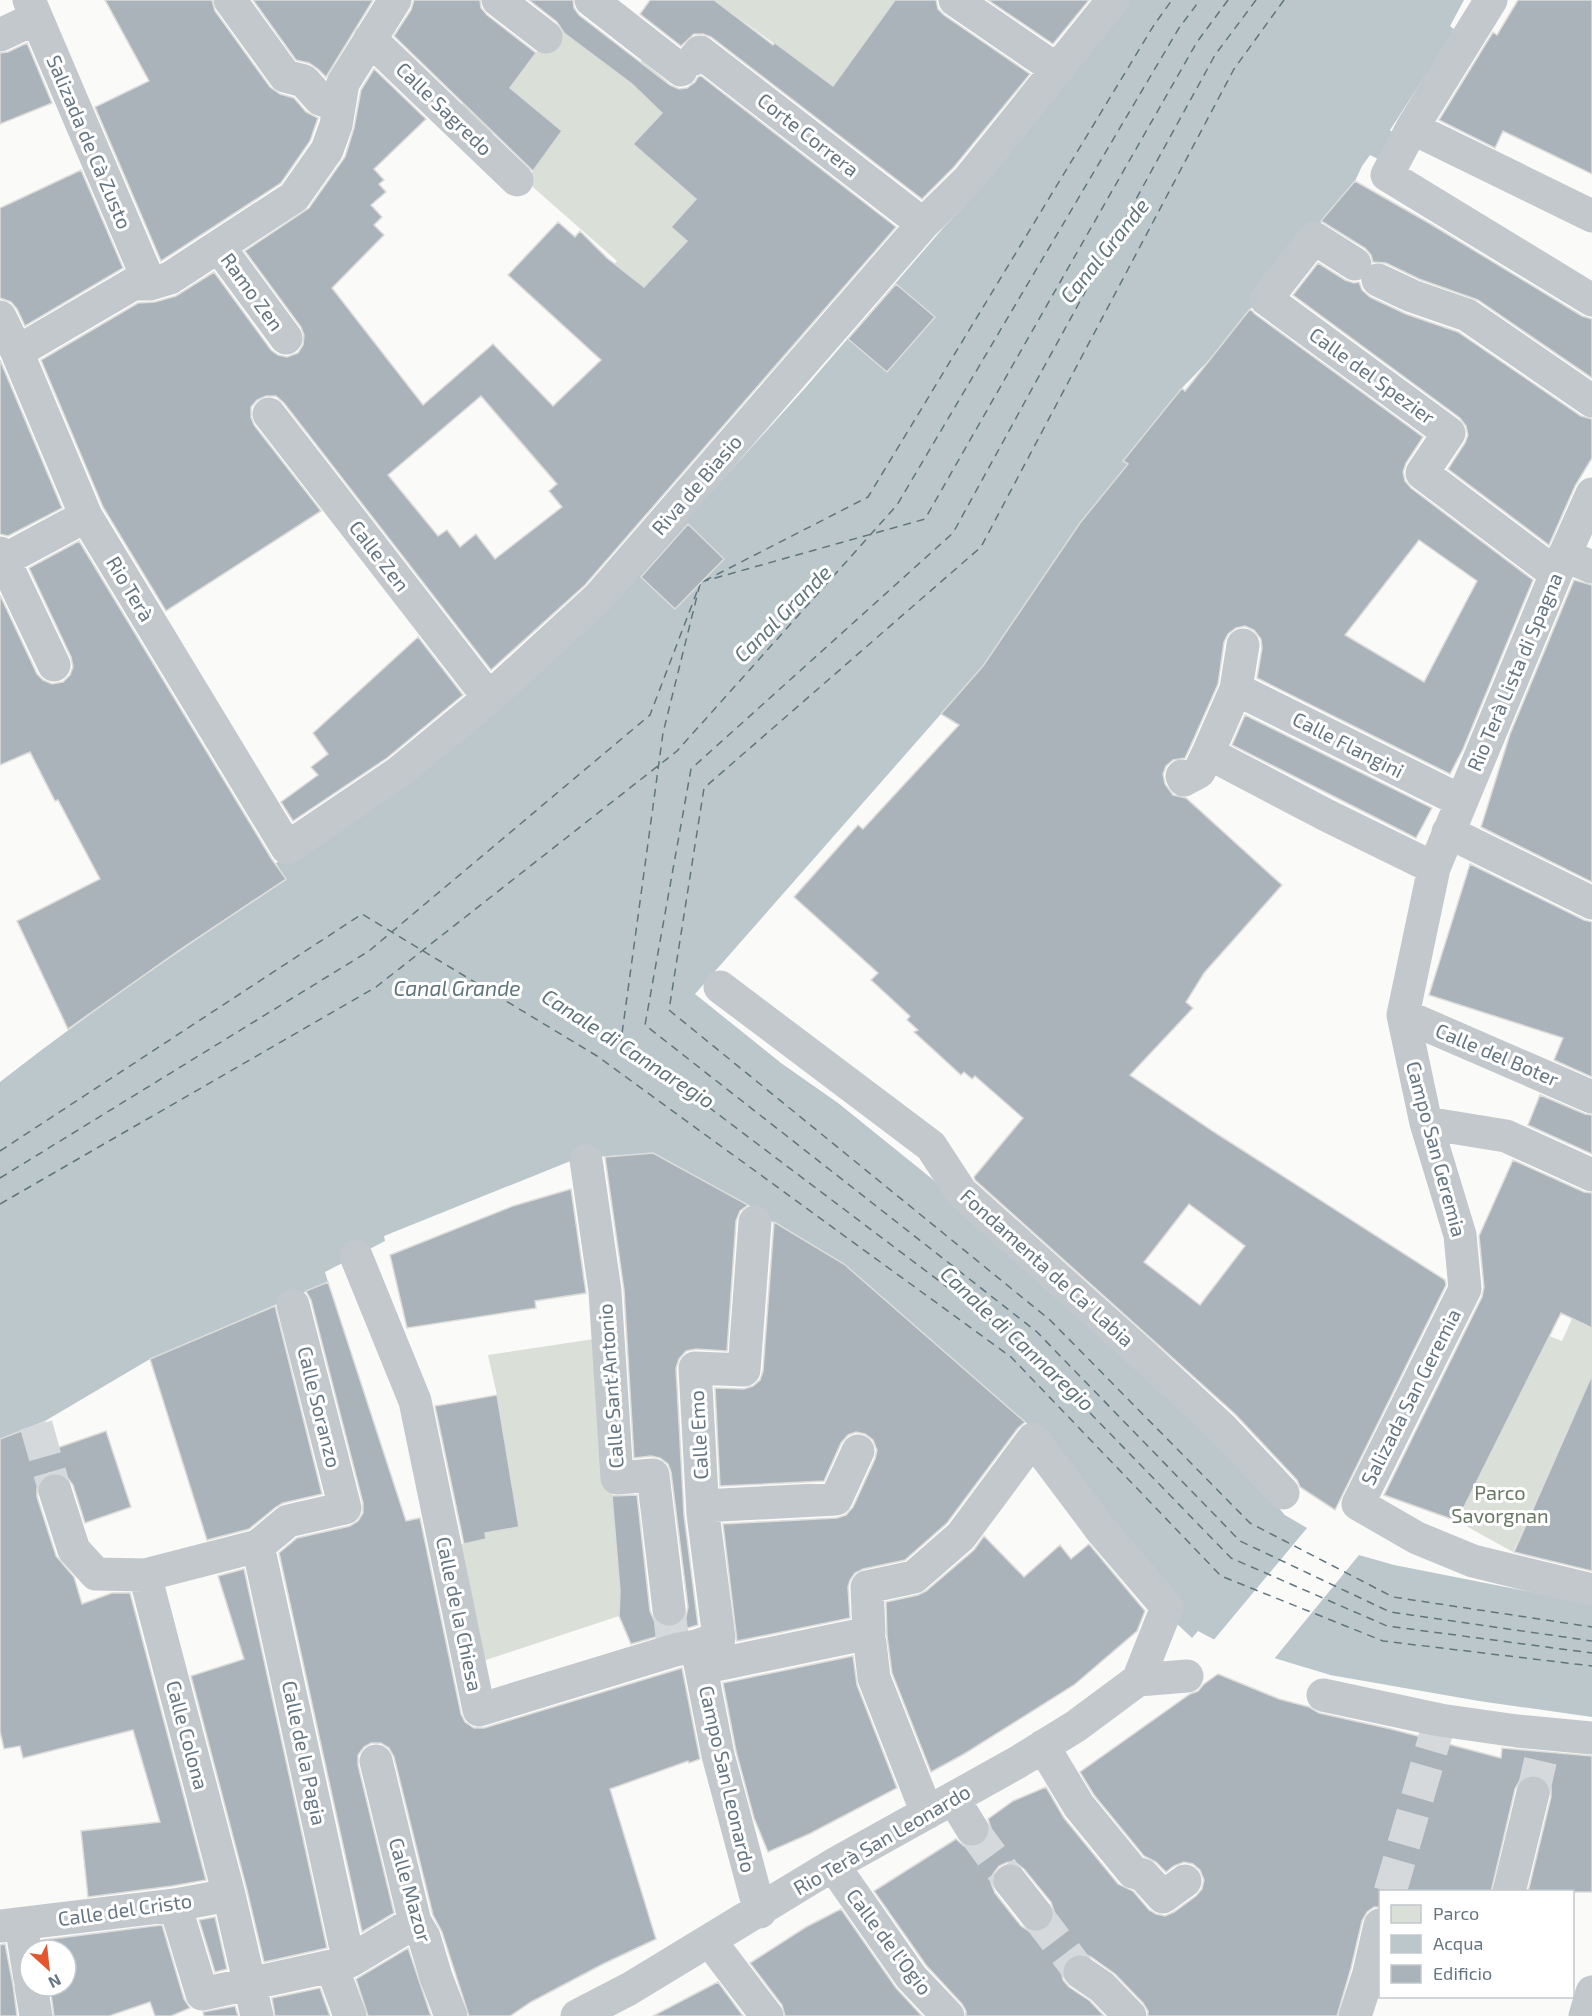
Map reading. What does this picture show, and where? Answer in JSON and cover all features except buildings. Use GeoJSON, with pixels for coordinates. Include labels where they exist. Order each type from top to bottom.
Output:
{"type":"FeatureCollection","features":[{"type":"Feature","properties":{"kind":"street"},"geometry":{"type":"LineString","coordinates":[[230,0],[285,76],[304,81],[320,99],[339,106]]}},
{"type":"Feature","properties":{"kind":"street"},"geometry":{"type":"LineString","coordinates":[[17,352],[133,284],[150,284],[170,278],[294,197],[327,150],[336,125],[343,83],[395,0]]}},
{"type":"Feature","properties":{"kind":"street"},"geometry":{"type":"LineString","coordinates":[[498,0],[546,37]]}},
{"type":"Feature","properties":{"kind":"street","name":"Corte Correra"},"geometry":{"type":"LineString","coordinates":[[591,0],[688,65],[700,52],[922,224]]}},
{"type":"Feature","properties":{"kind":"street"},"geometry":{"type":"LineString","coordinates":[[955,0],[1056,69]]}},
{"type":"Feature","properties":{"kind":"street","name":"Riva de Biasio"},"geometry":{"type":"LineString","coordinates":[[287,848],[398,773],[489,698],[598,598],[922,224],[968,180],[1113,0]]}},
{"type":"Feature","properties":{"kind":"street"},"geometry":{"type":"LineString","coordinates":[[1491,0],[1412,128],[1387,175],[1592,300]]}},
{"type":"Feature","properties":{"kind":"street"},"geometry":{"type":"LineString","coordinates":[[0,35],[32,9]]}},
{"type":"Feature","properties":{"kind":"street","name":"Salizada de Cà Zusto"},"geometry":{"type":"LineString","coordinates":[[32,9],[150,284]]}},
{"type":"Feature","properties":{"kind":"street","name":"Calle Sagredo"},"geometry":{"type":"LineString","coordinates":[[370,39],[517,180]]}},
{"type":"Feature","properties":{"kind":"street"},"geometry":{"type":"LineString","coordinates":[[1412,128],[1592,216]]}},
{"type":"Feature","properties":{"kind":"street","name":"Calle del Spezier"},"geometry":{"type":"LineString","coordinates":[[1571,565],[1422,473],[1449,433],[1266,299],[1314,238],[1367,273],[1412,296],[1467,315],[1592,401]]}},
{"type":"Feature","properties":{"kind":"street","name":"Ramo Zen"},"geometry":{"type":"LineString","coordinates":[[219,247],[286,338]]}},
{"type":"Feature","properties":{"kind":"street","name":"Rio Terà"},"geometry":{"type":"LineString","coordinates":[[0,317],[86,516],[287,848]]}},
{"type":"Feature","properties":{"kind":"street","name":"Calle Zen"},"geometry":{"type":"LineString","coordinates":[[269,414],[489,698]]}},
{"type":"Feature","properties":{"kind":"street","name":"Rio Terà Lista di Spagna"},"geometry":{"type":"LineString","coordinates":[[1440,851],[1571,565],[1592,494]]}},
{"type":"Feature","properties":{"kind":"street"},"geometry":{"type":"LineString","coordinates":[[54,665],[2,557],[86,516]]}},
{"type":"Feature","properties":{"kind":"street"},"geometry":{"type":"LineString","coordinates":[[1182,776],[1184,780],[1199,772],[1236,689],[1243,645]]}},
{"type":"Feature","properties":{"kind":"street","name":"Calle Flangini"},"geometry":{"type":"LineString","coordinates":[[1236,689],[1461,801]]}},
{"type":"Feature","properties":{"kind":"street"},"geometry":{"type":"LineString","coordinates":[[1210,748],[1328,816],[1440,851],[1592,903]]}},
{"type":"Feature","properties":{"kind":"street","name":"Campo San Geremia"},"geometry":{"type":"LineString","coordinates":[[1440,851],[1403,1014],[1426,1123],[1460,1235],[1465,1289]]}},
{"type":"Feature","properties":{"kind":"street","name":"Fondamenta de Ca' Labia"},"geometry":{"type":"LineString","coordinates":[[720,987],[931,1146],[960,1191],[1196,1404],[1283,1493]]}},
{"type":"Feature","properties":{"kind":"street","name":"Calle del Boter"},"geometry":{"type":"LineString","coordinates":[[1403,1014],[1592,1097]]}},
{"type":"Feature","properties":{"kind":"street"},"geometry":{"type":"LineString","coordinates":[[1426,1123],[1506,1136],[1592,1175]]}},
{"type":"Feature","properties":{"kind":"street","name":"Calle Sant'Antonio"},"geometry":{"type":"LineString","coordinates":[[586,1160],[605,1291],[617,1478],[653,1475],[669,1609]]}},
{"type":"Feature","properties":{"kind":"street","name":"Calle Emo"},"geometry":{"type":"LineString","coordinates":[[686,1652],[719,1638],[703,1506],[695,1368],[744,1370],[755,1222]]}},
{"type":"Feature","properties":{"kind":"street","name":"Calle de la Chiesa"},"geometry":{"type":"LineString","coordinates":[[356,1257],[415,1401],[479,1710],[686,1652]]}},
{"type":"Feature","properties":{"kind":"street","name":"Salizada San Geremia"},"geometry":{"type":"LineString","coordinates":[[1465,1289],[1358,1504],[1417,1538],[1473,1561],[1592,1590]]}},
{"type":"Feature","properties":{"kind":"street","name":"Calle Soranzo"},"geometry":{"type":"LineString","coordinates":[[258,1546],[288,1521],[345,1508],[293,1305]]}},
{"type":"Feature","properties":{"kind":"street"},"geometry":{"type":"LineString","coordinates":[[686,1652],[869,1633],[867,1587],[914,1576],[961,1536],[1033,1439],[1102,1531],[1167,1607],[1138,1680],[1187,1676]]}},
{"type":"Feature","properties":{"kind":"street"},"geometry":{"type":"LineString","coordinates":[[703,1506],[836,1499],[858,1451]]}},
{"type":"Feature","properties":{"kind":"street"},"geometry":{"type":"LineString","coordinates":[[55,1491],[74,1550],[96,1574],[144,1575],[258,1546]]}},
{"type":"Feature","properties":{"kind":"street","name":"Calle de la Pagia"},"geometry":{"type":"LineString","coordinates":[[258,1546],[345,1944],[341,1964],[350,2016]]}},
{"type":"Feature","properties":{"kind":"street","name":"Calle Colona"},"geometry":{"type":"LineString","coordinates":[[144,1575],[229,1895],[257,2016]]}},
{"type":"Feature","properties":{"kind":"street"},"geometry":{"type":"LineString","coordinates":[[870,1643],[874,1678],[940,1806],[972,1829]]}},
{"type":"Feature","properties":{"kind":"street","name":"Campo San Leonardo"},"geometry":{"type":"LineString","coordinates":[[686,1652],[718,1755],[760,1911]]}},
{"type":"Feature","properties":{"kind":"street","name":"Rio Terà San Leonardo"},"geometry":{"type":"LineString","coordinates":[[578,2016],[629,1989],[833,1865],[1043,1746],[1076,1726],[1138,1680]]}},
{"type":"Feature","properties":{"kind":"street"},"geometry":{"type":"LineString","coordinates":[[1323,1695],[1440,1720],[1517,1731],[1592,1738]]}},
{"type":"Feature","properties":{"kind":"street"},"geometry":{"type":"LineString","coordinates":[[1043,1746],[1079,1806],[1133,1872],[1143,1875],[1163,1897],[1185,1881]]}},
{"type":"Feature","properties":{"kind":"street","name":"Calle Mazor"},"geometry":{"type":"LineString","coordinates":[[376,1761],[415,1922],[424,1937],[451,2016]]}},
{"type":"Feature","properties":{"kind":"street"},"geometry":{"type":"LineString","coordinates":[[1509,1890],[1533,1792]]}},
{"type":"Feature","properties":{"kind":"street","name":"Calle de l'Ogio"},"geometry":{"type":"LineString","coordinates":[[833,1865],[911,1977],[948,2016]]}},
{"type":"Feature","properties":{"kind":"street"},"geometry":{"type":"LineString","coordinates":[[1010,1881],[1036,1914]]}},
{"type":"Feature","properties":{"kind":"street","name":"Calle del Cristo"},"geometry":{"type":"LineString","coordinates":[[11,1925],[175,1905],[229,1895]]}},
{"type":"Feature","properties":{"kind":"street"},"geometry":{"type":"LineString","coordinates":[[175,1905],[202,1994],[341,1964],[415,1922]]}},
{"type":"Feature","properties":{"kind":"street"},"geometry":{"type":"LineString","coordinates":[[11,1925],[18,1945]]}},
{"type":"Feature","properties":{"kind":"street"},"geometry":{"type":"LineString","coordinates":[[1354,2016],[1369,1973],[1379,1929]]}},
{"type":"Feature","properties":{"kind":"street"},"geometry":{"type":"LineString","coordinates":[[710,1941],[767,2016]]}},
{"type":"Feature","properties":{"kind":"street"},"geometry":{"type":"LineString","coordinates":[[1080,1972],[1102,1987],[1130,2016]]}},
{"type":"Feature","properties":{"kind":"street"},"geometry":{"type":"LineString","coordinates":[[1585,2016],[1592,1992]]}},
{"type":"Feature","properties":{"kind":"street"},"geometry":{"type":"LineString","coordinates":[[33,1998],[36,2016]]}},
{"type":"Feature","properties":{"kind":"green space"},"geometry":{"type":"Polygon","coordinates":[[[692,0],[895,0],[833,86],[715,1],[692,0]]]}},
{"type":"Feature","properties":{"kind":"green space"},"geometry":{"type":"Polygon","coordinates":[[[560,29],[626,79],[642,60],[669,83],[653,103],[662,113],[633,144],[696,199],[671,227],[687,241],[642,290],[593,289],[617,261],[526,181],[562,131],[520,97],[485,144],[454,114],[481,81],[509,89],[538,50],[542,53],[560,29]]]}},
{"type":"Feature","properties":{"kind":"green space","name":"Parco Savorgnan"},"geometry":{"type":"Polygon","coordinates":[[[1592,1274],[1592,1375],[1513,1552],[1457,1521],[1549,1336],[1562,1341],[1592,1274]]]}},
{"type":"Feature","properties":{"kind":"green space"},"geometry":{"type":"Polygon","coordinates":[[[601,1338],[620,1591],[619,1616],[480,1662],[454,1546],[486,1539],[485,1533],[519,1526],[488,1355],[601,1338]]]}},
{"type":"Feature","properties":{"kind":"water","name":"Canal Grande"},"geometry":{"type":"Polygon","coordinates":[[[1127,0],[1464,0],[1450,26],[1455,30],[1390,130],[1392,132],[1380,160],[1370,155],[1355,181],[1123,461],[1128,464],[1080,523],[984,665],[695,994],[781,1063],[838,1103],[931,1178],[1256,1482],[1285,1515],[1359,1555],[1394,1565],[1592,1604],[1592,1717],[1479,1701],[1330,1675],[1215,1640],[1198,1631],[1192,1638],[1175,1622],[1031,1427],[844,1264],[764,1217],[750,1206],[661,1158],[642,1154],[578,1158],[384,1236],[385,1241],[325,1272],[328,1282],[150,1359],[45,1421],[0,1439],[0,1082],[141,978],[286,880],[276,863],[382,797],[656,553],[806,387],[944,227],[978,192],[1127,0]]]}},
{"type":"Feature","properties":{"kind":"pier"},"geometry":{"type":"Polygon","coordinates":[[[1278,1502],[1287,1512],[1309,1525],[1360,1552],[1379,1557],[1378,1559],[1359,1555],[1274,1659],[1330,1675],[1329,1678],[1212,1642],[1307,1528],[1285,1515],[1276,1504],[1278,1502]]]}},
{"type":"Feature","properties":{"kind":"ferry route"},"geometry":{"type":"LineString","coordinates":[[704,581],[868,497],[1154,25],[1172,0]]}},
{"type":"Feature","properties":{"kind":"ferry route"},"geometry":{"type":"LineString","coordinates":[[0,1204],[376,987],[677,751],[897,505],[1179,28],[1200,0]]}},
{"type":"Feature","properties":{"kind":"ferry route"},"geometry":{"type":"LineString","coordinates":[[701,582],[925,519],[1197,42],[1228,0]]}},
{"type":"Feature","properties":{"kind":"ferry route"},"geometry":{"type":"LineString","coordinates":[[1256,0],[1215,55],[953,533],[691,769],[645,1025],[1037,1332],[1240,1541],[1390,1612],[1592,1641]]}},
{"type":"Feature","properties":{"kind":"ferry route"},"geometry":{"type":"LineString","coordinates":[[1284,0],[1234,69],[981,547],[704,788],[669,1010],[1050,1320],[1250,1523],[1393,1597],[1592,1627]]}},
{"type":"Feature","properties":{"kind":"ferry route"},"geometry":{"type":"LineString","coordinates":[[700,584],[663,733],[621,1041],[1024,1345],[1231,1558],[1387,1626],[1592,1653]]}},
{"type":"Feature","properties":{"kind":"ferry route"},"geometry":{"type":"LineString","coordinates":[[0,1178],[369,951],[650,715],[698,589]]}},
{"type":"Feature","properties":{"kind":"ferry route"},"geometry":{"type":"LineString","coordinates":[[0,1151],[362,914],[597,1056],[1011,1357],[1221,1576],[1383,1641],[1592,1666]]}},
{"type":"Feature","properties":{"kind":"tunnel"},"geometry":{"type":"LineString","coordinates":[[36,1425],[55,1491]]}},
{"type":"Feature","properties":{"kind":"tunnel"},"geometry":{"type":"LineString","coordinates":[[669,1609],[673,1645]]}},
{"type":"Feature","properties":{"kind":"tunnel"},"geometry":{"type":"LineString","coordinates":[[1391,1890],[1440,1720]]}},
{"type":"Feature","properties":{"kind":"tunnel"},"geometry":{"type":"LineString","coordinates":[[1533,1793],[1547,1733]]}},
{"type":"Feature","properties":{"kind":"tunnel"},"geometry":{"type":"LineString","coordinates":[[972,1829],[1010,1881]]}},
{"type":"Feature","properties":{"kind":"tunnel"},"geometry":{"type":"LineString","coordinates":[[1036,1914],[1080,1972]]}},
{"type":"Feature","properties":{"kind":"water label","name":"Canale di Cannaregio"},"geometry":{"type":"Point","coordinates":[628,1049]}},
{"type":"Feature","properties":{"kind":"water label","name":"Canale di Cannaregio"},"geometry":{"type":"Point","coordinates":[1017,1339]}}]}
